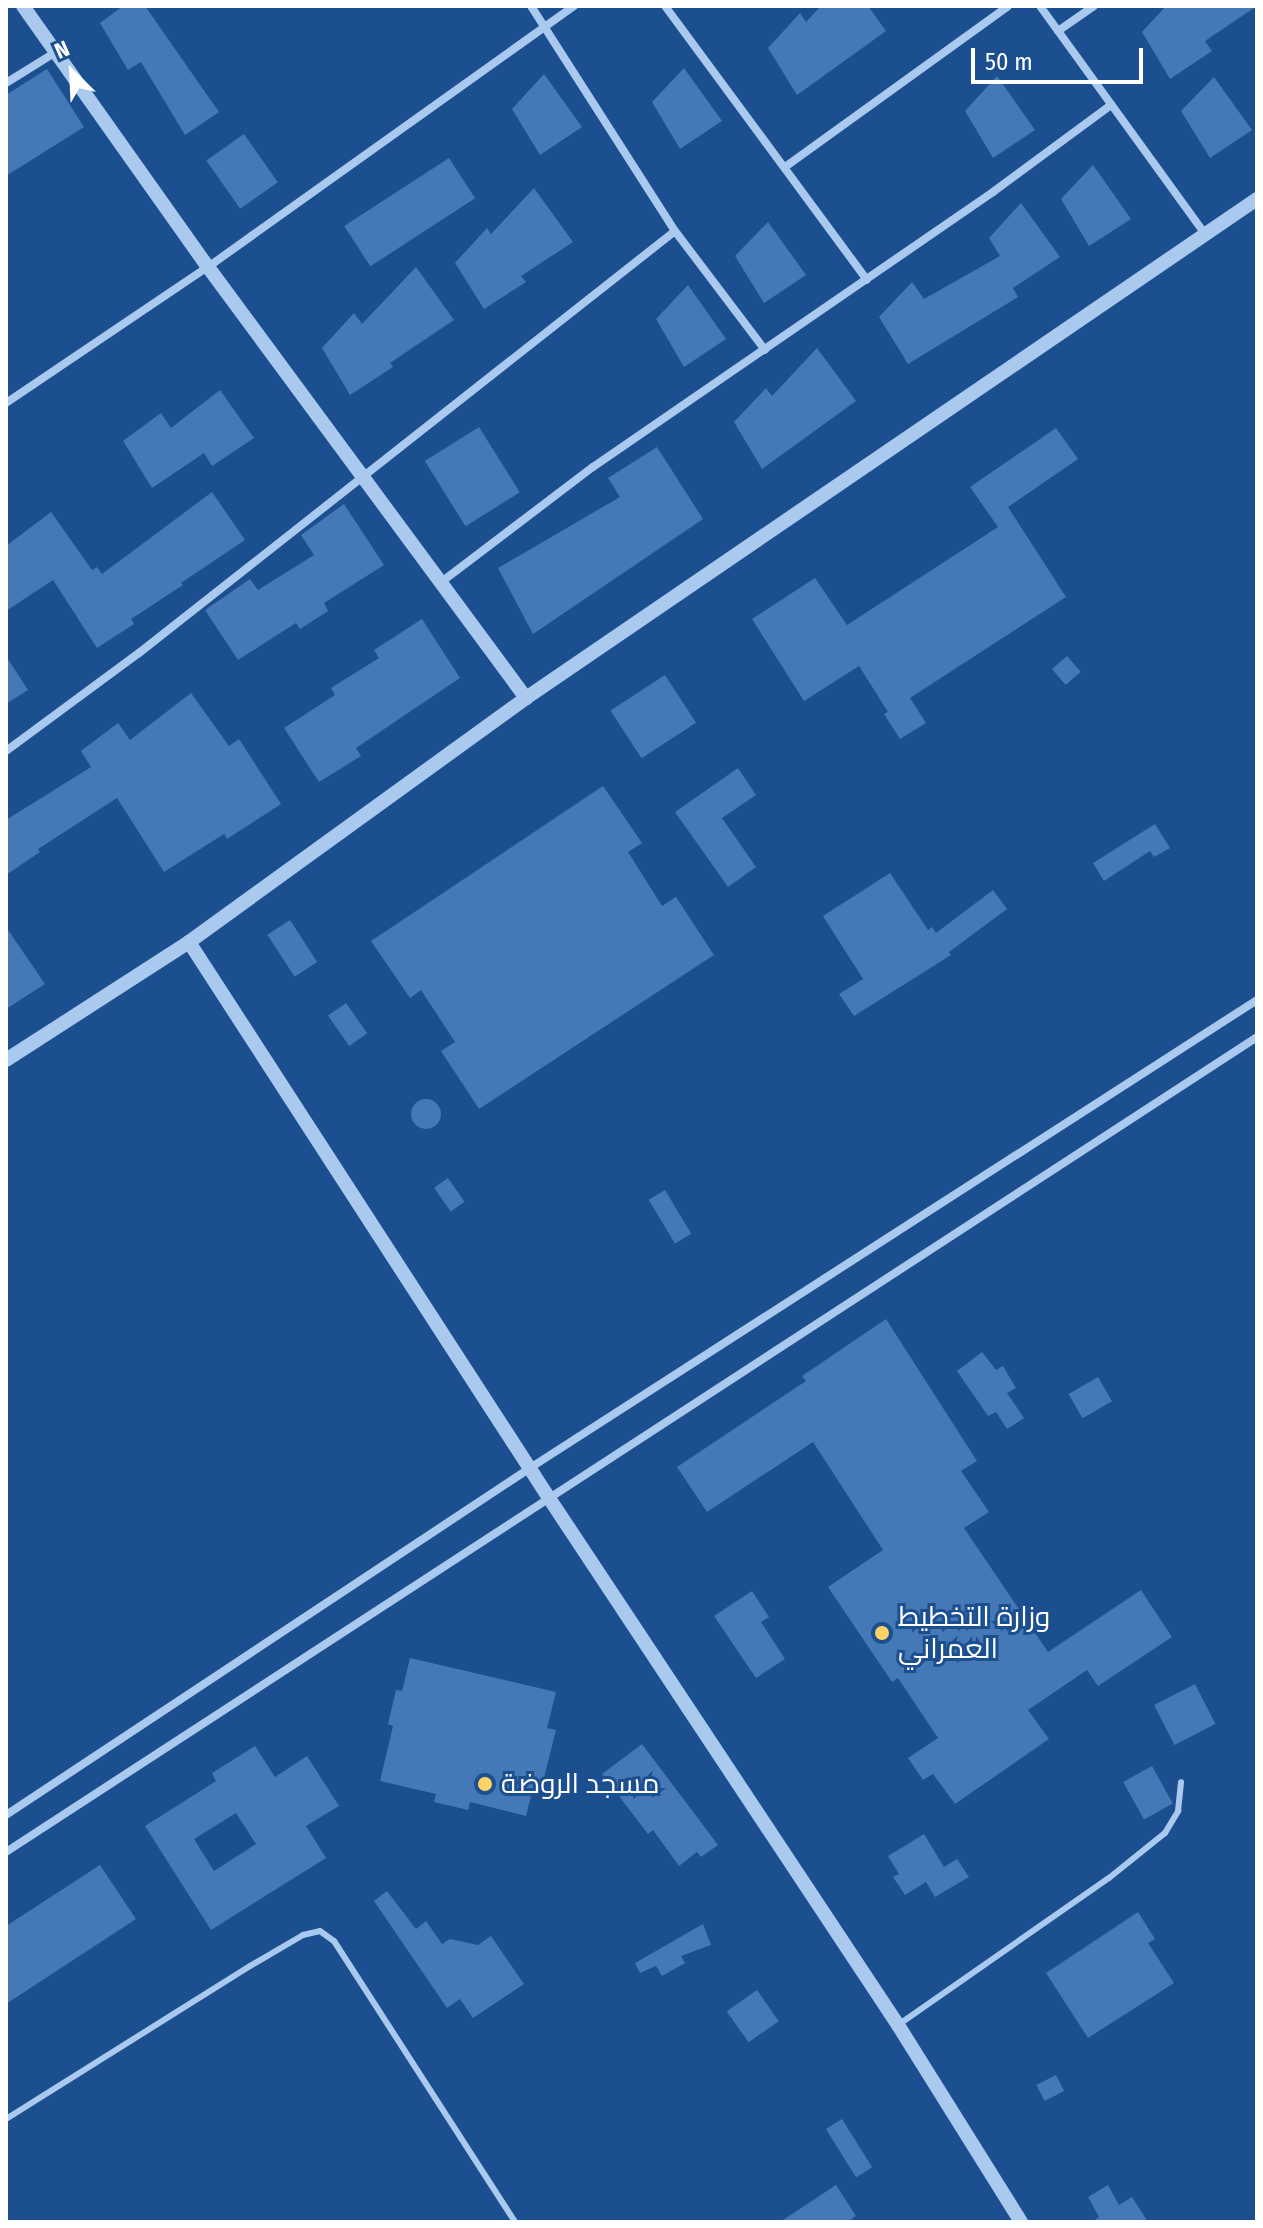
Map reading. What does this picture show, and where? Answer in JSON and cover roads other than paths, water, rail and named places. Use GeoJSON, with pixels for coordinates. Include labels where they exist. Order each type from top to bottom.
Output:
{"type":"FeatureCollection","features":[{"type":"Feature","properties":{"kind":"street"},"geometry":{"type":"LineString","coordinates":[[23,6],[208,267],[526,698]]}},
{"type":"Feature","properties":{"kind":"street"},"geometry":{"type":"LineString","coordinates":[[531,6],[675,231],[765,350]]}},
{"type":"Feature","properties":{"kind":"street"},"geometry":{"type":"LineString","coordinates":[[6,403],[208,267],[574,6]]}},
{"type":"Feature","properties":{"kind":"street"},"geometry":{"type":"LineString","coordinates":[[665,6],[867,280]]}},
{"type":"Feature","properties":{"kind":"street"},"geometry":{"type":"LineString","coordinates":[[785,167],[1008,6]]}},
{"type":"Feature","properties":{"kind":"street"},"geometry":{"type":"LineString","coordinates":[[1040,6],[1206,235]]}},
{"type":"Feature","properties":{"kind":"street"},"geometry":{"type":"LineString","coordinates":[[1058,31],[1094,6]]}},
{"type":"Feature","properties":{"kind":"street"},"geometry":{"type":"LineString","coordinates":[[6,83],[56,52]]}},
{"type":"Feature","properties":{"kind":"street"},"geometry":{"type":"LineString","coordinates":[[440,583],[593,467],[867,280],[1111,105]]}},
{"type":"Feature","properties":{"kind":"street"},"geometry":{"type":"LineString","coordinates":[[6,1060],[189,942],[526,698],[1257,199]]}},
{"type":"Feature","properties":{"kind":"street"},"geometry":{"type":"LineString","coordinates":[[6,751],[139,653],[675,231]]}},
{"type":"Feature","properties":{"kind":"street"},"geometry":{"type":"LineString","coordinates":[[189,942],[549,1498],[898,2025],[1021,2222]]}},
{"type":"Feature","properties":{"kind":"street"},"geometry":{"type":"LineString","coordinates":[[6,1815],[530,1468],[1257,1000]]}},
{"type":"Feature","properties":{"kind":"street"},"geometry":{"type":"LineString","coordinates":[[6,1852],[1257,1037]]}},
{"type":"Feature","properties":{"kind":"lane"},"geometry":{"type":"LineString","coordinates":[[898,2025],[1109,1878],[1165,1833],[1178,1811],[1181,1782]]}},
{"type":"Feature","properties":{"kind":"lane"},"geometry":{"type":"LineString","coordinates":[[6,2119],[250,1966],[303,1935],[320,1931],[334,1941],[515,2222]]}},
{"type":"Feature","properties":{"kind":"place","name":"وزارة التخطيط العمراني"},"geometry":{"type":"Point","coordinates":[882,1633]}},
{"type":"Feature","properties":{"kind":"place","name":"مسجد الروضة"},"geometry":{"type":"Point","coordinates":[485,1784]}}]}
